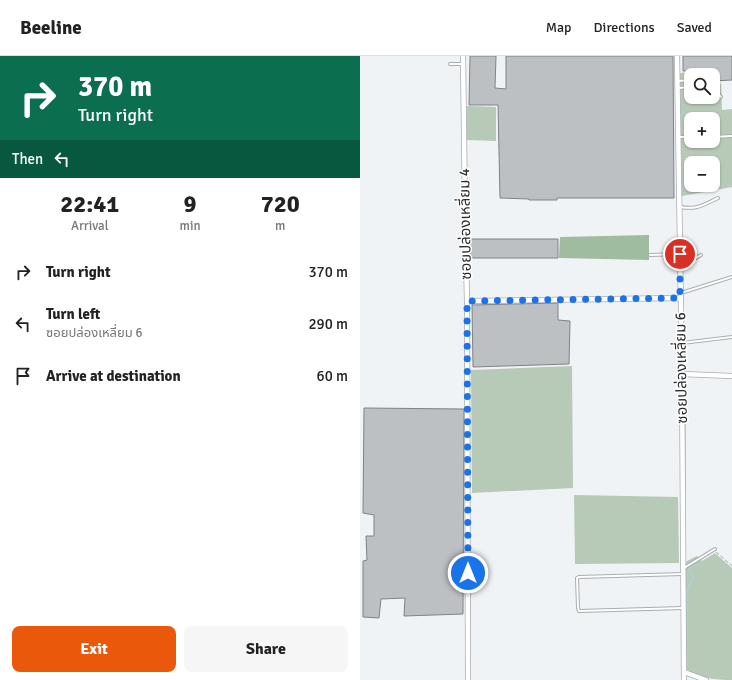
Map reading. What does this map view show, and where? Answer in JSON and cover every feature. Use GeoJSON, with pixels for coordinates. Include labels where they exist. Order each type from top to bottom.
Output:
{"type":"FeatureCollection","features":[{"type":"Feature","properties":{"kind":"street","name":"ซอยปล่องเหลี่ยม 4"},"geometry":{"type":"LineString","coordinates":[[463,56],[464,209],[467,301],[468,680]]}},
{"type":"Feature","properties":{"kind":"street","name":"ซอยปล่องเหลี่ยม 6"},"geometry":{"type":"LineString","coordinates":[[677,56],[682,374],[684,680]]}},
{"type":"Feature","properties":{"kind":"street"},"geometry":{"type":"LineString","coordinates":[[467,301],[680,296]]}},
{"type":"Feature","properties":{"kind":"street"},"geometry":{"type":"LineString","coordinates":[[682,374],[732,376]]}},
{"type":"Feature","properties":{"kind":"street"},"geometry":{"type":"LineString","coordinates":[[684,672],[706,680]]}},
{"type":"Feature","properties":{"kind":"lane"},"geometry":{"type":"LineString","coordinates":[[450,64],[464,64]]}},
{"type":"Feature","properties":{"kind":"lane"},"geometry":{"type":"LineString","coordinates":[[678,81],[684,81]]}},
{"type":"Feature","properties":{"kind":"lane"},"geometry":{"type":"LineString","coordinates":[[678,88],[684,88]]}},
{"type":"Feature","properties":{"kind":"lane"},"geometry":{"type":"LineString","coordinates":[[720,136],[732,136]]}},
{"type":"Feature","properties":{"kind":"lane"},"geometry":{"type":"LineString","coordinates":[[678,137],[684,137]]}},
{"type":"Feature","properties":{"kind":"lane"},"geometry":{"type":"LineString","coordinates":[[679,206],[699,208],[718,198]]}},
{"type":"Feature","properties":{"kind":"lane"},"geometry":{"type":"LineString","coordinates":[[650,255],[680,254]]}},
{"type":"Feature","properties":{"kind":"lane"},"geometry":{"type":"LineString","coordinates":[[680,264],[691,261],[701,255]]}},
{"type":"Feature","properties":{"kind":"lane"},"geometry":{"type":"LineString","coordinates":[[680,296],[732,277]]}},
{"type":"Feature","properties":{"kind":"lane"},"geometry":{"type":"LineString","coordinates":[[681,343],[732,337]]}},
{"type":"Feature","properties":{"kind":"lane"},"geometry":{"type":"LineString","coordinates":[[683,608],[579,611],[577,578],[579,576],[683,571],[714,550]]}},
{"type":"Feature","properties":{"kind":"path"},"geometry":{"type":"LineString","coordinates":[[714,550],[732,566]]}},
{"type":"Feature","properties":{"kind":"green space"},"geometry":{"type":"Polygon","coordinates":[[[680,73],[684,73],[684,104],[720,104],[721,84],[722,110],[732,109],[732,187],[720,189],[720,156],[684,156],[684,192],[704,192],[682,196],[680,73]]]}},
{"type":"Feature","properties":{"kind":"green space"},"geometry":{"type":"Polygon","coordinates":[[[467,106],[496,107],[496,141],[466,140],[467,106]]]}},
{"type":"Feature","properties":{"kind":"green space"},"geometry":{"type":"Polygon","coordinates":[[[649,235],[649,260],[559,258],[560,237],[649,235]]]}},
{"type":"Feature","properties":{"kind":"green space"},"geometry":{"type":"Polygon","coordinates":[[[572,366],[573,488],[472,493],[471,370],[572,366]]]}},
{"type":"Feature","properties":{"kind":"green space"},"geometry":{"type":"Polygon","coordinates":[[[574,495],[678,497],[679,563],[575,564],[574,495]]]}},
{"type":"Feature","properties":{"kind":"green space"},"geometry":{"type":"Polygon","coordinates":[[[715,553],[732,568],[732,680],[714,679],[703,676],[686,669],[685,665],[685,569],[687,561],[697,556],[702,561],[715,553]]]}},
{"type":"Feature","properties":{"kind":"building"},"geometry":{"type":"Polygon","coordinates":[[[470,56],[496,56],[495,88],[506,89],[506,56],[673,56],[674,198],[557,198],[557,200],[529,200],[500,198],[498,105],[469,105],[470,56]]]}},
{"type":"Feature","properties":{"kind":"building"},"geometry":{"type":"Polygon","coordinates":[[[683,56],[732,56],[732,80],[720,81],[720,68],[684,68],[683,71],[683,56]]]}},
{"type":"Feature","properties":{"kind":"building"},"geometry":{"type":"Polygon","coordinates":[[[469,239],[558,239],[558,258],[470,258],[469,239]]]}},
{"type":"Feature","properties":{"kind":"building"},"geometry":{"type":"Polygon","coordinates":[[[558,303],[558,320],[570,321],[569,364],[473,367],[472,305],[558,303]]]}},
{"type":"Feature","properties":{"kind":"building"},"geometry":{"type":"Polygon","coordinates":[[[364,408],[464,409],[463,614],[404,616],[405,598],[381,599],[379,618],[363,617],[363,561],[367,560],[366,536],[374,536],[374,515],[363,513],[364,408]]]}},
{"type":"Feature","properties":{"kind":"waterway"},"geometry":{"type":"LineString","coordinates":[[685,377],[685,491]]}},
{"type":"Feature","properties":{"kind":"waterway"},"geometry":{"type":"LineString","coordinates":[[685,561],[692,573],[693,579],[687,589],[687,667]]}},
{"type":"Feature","properties":{"kind":"route"},"geometry":{"type":"LineString","coordinates":[[468,573],[467,301],[680,298],[680,254]]}}]}
